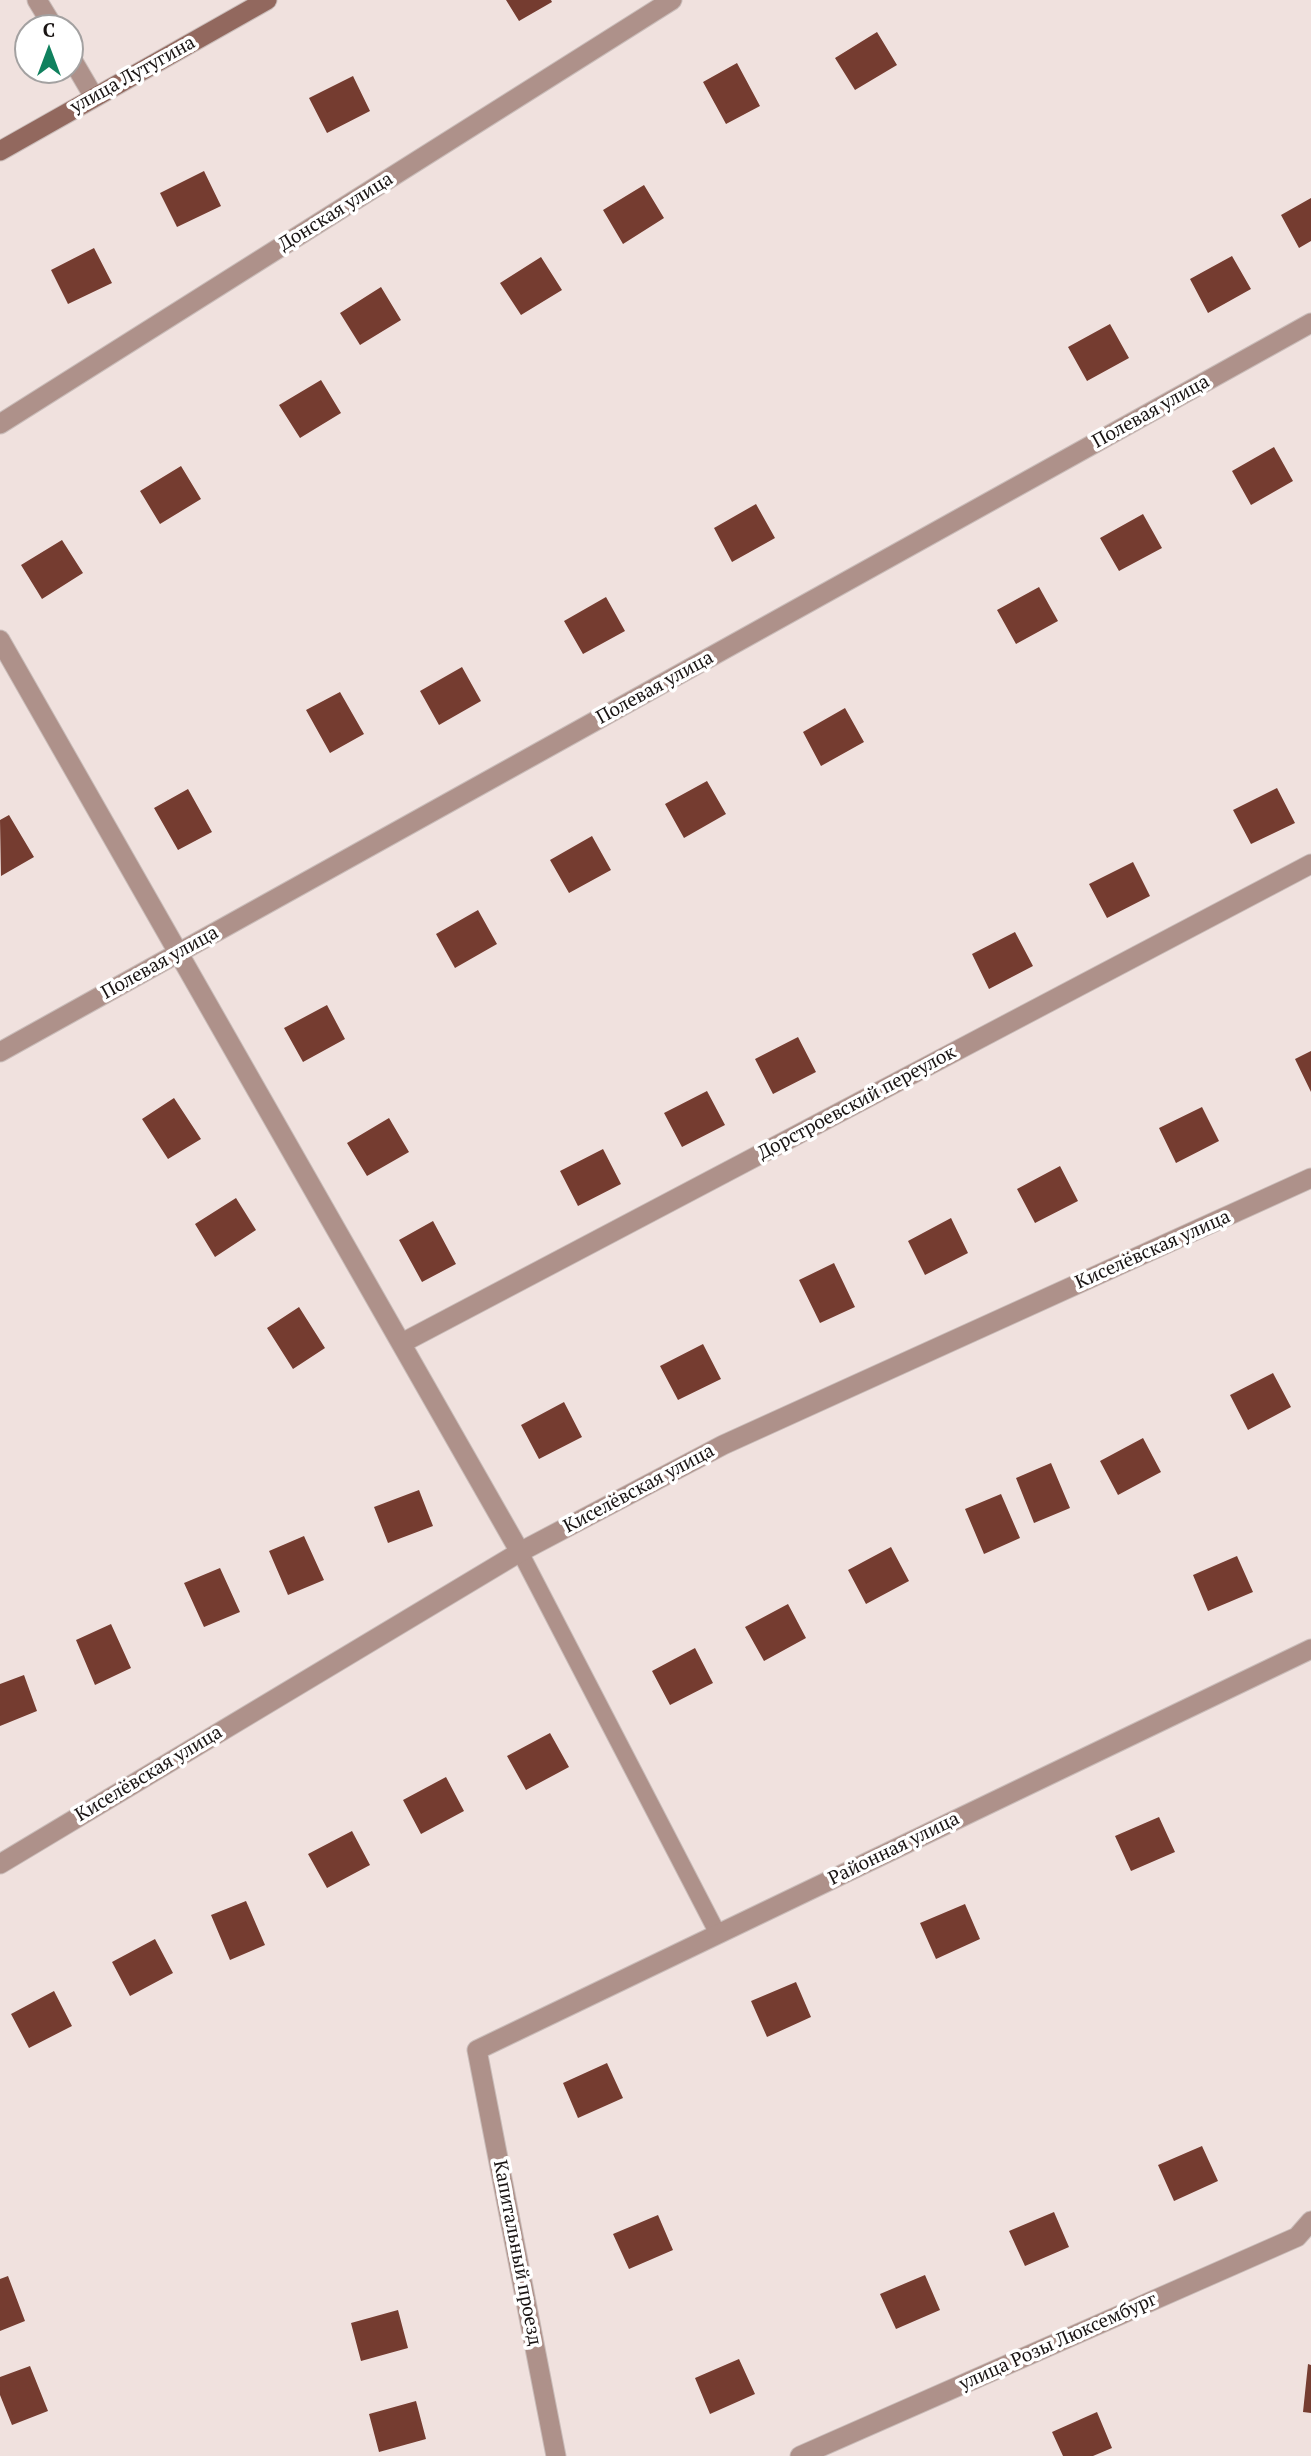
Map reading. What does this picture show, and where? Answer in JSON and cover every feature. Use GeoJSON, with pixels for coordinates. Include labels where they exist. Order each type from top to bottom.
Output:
{"type":"FeatureCollection","features":[{"type":"Feature","properties":{"kind":"main road","name":"улица Лутугина"},"geometry":{"type":"LineString","coordinates":[[0,151],[267,0]]}},
{"type":"Feature","properties":{"kind":"street","name":"Донская улица"},"geometry":{"type":"LineString","coordinates":[[0,424],[672,0]]}},
{"type":"Feature","properties":{"kind":"street"},"geometry":{"type":"LineString","coordinates":[[84,80],[94,97]]}},
{"type":"Feature","properties":{"kind":"street","name":"Полевая улица"},"geometry":{"type":"LineString","coordinates":[[0,1052],[1311,323]]}},
{"type":"Feature","properties":{"kind":"street"},"geometry":{"type":"LineString","coordinates":[[0,640],[520,1552]]}},
{"type":"Feature","properties":{"kind":"street","name":"Дорстроевский переулок"},"geometry":{"type":"LineString","coordinates":[[402,1343],[1311,864]]}},
{"type":"Feature","properties":{"kind":"street","name":"Киселёвская улица"},"geometry":{"type":"LineString","coordinates":[[0,1864],[520,1552],[723,1445],[1311,1178]]}},
{"type":"Feature","properties":{"kind":"street","name":"Районная улица"},"geometry":{"type":"LineString","coordinates":[[477,2050],[1311,1649]]}},
{"type":"Feature","properties":{"kind":"street","name":"Капитальный проезд"},"geometry":{"type":"LineString","coordinates":[[477,2050],[556,2456]]}},
{"type":"Feature","properties":{"kind":"street","name":"улица Розы Люксембург"},"geometry":{"type":"LineString","coordinates":[[800,2456],[1297,2237],[1311,2221]]}},
{"type":"Feature","properties":{"kind":"lane"},"geometry":{"type":"LineString","coordinates":[[520,1552],[718,1934]]}},
{"type":"Feature","properties":{"kind":"building"},"geometry":{"type":"Polygon","coordinates":[[[506,0],[551,0],[552,2],[519,21],[506,0]]]}},
{"type":"Feature","properties":{"kind":"building"},"geometry":{"type":"Polygon","coordinates":[[[877,32],[897,65],[855,90],[835,58],[877,32]]]}},
{"type":"Feature","properties":{"kind":"building"},"geometry":{"type":"Polygon","coordinates":[[[737,63],[760,106],[726,124],[703,82],[737,63]]]}},
{"type":"Feature","properties":{"kind":"building"},"geometry":{"type":"Polygon","coordinates":[[[353,76],[370,111],[327,133],[309,98],[353,76]]]}},
{"type":"Feature","properties":{"kind":"building"},"geometry":{"type":"Polygon","coordinates":[[[204,171],[221,206],[177,227],[160,193],[204,171]]]}},
{"type":"Feature","properties":{"kind":"building"},"geometry":{"type":"Polygon","coordinates":[[[644,185],[664,218],[623,244],[603,210],[644,185]]]}},
{"type":"Feature","properties":{"kind":"building"},"geometry":{"type":"Polygon","coordinates":[[[1311,198],[1311,241],[1299,248],[1281,215],[1311,198]]]}},
{"type":"Feature","properties":{"kind":"building"},"geometry":{"type":"Polygon","coordinates":[[[94,248],[112,283],[68,304],[51,270],[94,248]]]}},
{"type":"Feature","properties":{"kind":"building"},"geometry":{"type":"Polygon","coordinates":[[[1232,256],[1251,289],[1208,313],[1190,279],[1232,256]]]}},
{"type":"Feature","properties":{"kind":"building"},"geometry":{"type":"Polygon","coordinates":[[[541,257],[562,290],[521,315],[500,283],[541,257]]]}},
{"type":"Feature","properties":{"kind":"building"},"geometry":{"type":"Polygon","coordinates":[[[381,287],[401,320],[360,345],[340,313],[381,287]]]}},
{"type":"Feature","properties":{"kind":"building"},"geometry":{"type":"Polygon","coordinates":[[[1110,324],[1129,358],[1087,381],[1068,347],[1110,324]]]}},
{"type":"Feature","properties":{"kind":"building"},"geometry":{"type":"Polygon","coordinates":[[[321,380],[341,413],[300,438],[279,405],[321,380]]]}},
{"type":"Feature","properties":{"kind":"building"},"geometry":{"type":"Polygon","coordinates":[[[1274,447],[1293,481],[1251,505],[1232,471],[1274,447]]]}},
{"type":"Feature","properties":{"kind":"building"},"geometry":{"type":"Polygon","coordinates":[[[181,466],[201,499],[160,524],[140,491],[181,466]]]}},
{"type":"Feature","properties":{"kind":"building"},"geometry":{"type":"Polygon","coordinates":[[[756,504],[775,538],[732,562],[714,528],[756,504]]]}},
{"type":"Feature","properties":{"kind":"building"},"geometry":{"type":"Polygon","coordinates":[[[1143,514],[1162,548],[1119,571],[1100,538],[1143,514]]]}},
{"type":"Feature","properties":{"kind":"building"},"geometry":{"type":"Polygon","coordinates":[[[62,540],[83,573],[42,599],[21,565],[62,540]]]}},
{"type":"Feature","properties":{"kind":"building"},"geometry":{"type":"Polygon","coordinates":[[[1039,587],[1058,621],[1016,644],[997,610],[1039,587]]]}},
{"type":"Feature","properties":{"kind":"building"},"geometry":{"type":"Polygon","coordinates":[[[606,597],[625,631],[583,654],[564,621],[606,597]]]}},
{"type":"Feature","properties":{"kind":"building"},"geometry":{"type":"Polygon","coordinates":[[[462,667],[481,701],[439,725],[420,691],[462,667]]]}},
{"type":"Feature","properties":{"kind":"building"},"geometry":{"type":"Polygon","coordinates":[[[340,692],[364,734],[330,753],[306,710],[340,692]]]}},
{"type":"Feature","properties":{"kind":"building"},"geometry":{"type":"Polygon","coordinates":[[[845,708],[864,742],[821,766],[803,732],[845,708]]]}},
{"type":"Feature","properties":{"kind":"building"},"geometry":{"type":"Polygon","coordinates":[[[707,781],[726,814],[684,838],[665,804],[707,781]]]}},
{"type":"Feature","properties":{"kind":"building"},"geometry":{"type":"Polygon","coordinates":[[[1277,788],[1295,823],[1251,844],[1233,810],[1277,788]]]}},
{"type":"Feature","properties":{"kind":"building"},"geometry":{"type":"Polygon","coordinates":[[[188,789],[212,832],[178,850],[154,808],[188,789]]]}},
{"type":"Feature","properties":{"kind":"building"},"geometry":{"type":"Polygon","coordinates":[[[9,815],[34,857],[1,876],[0,820],[9,815]]]}},
{"type":"Feature","properties":{"kind":"building"},"geometry":{"type":"Polygon","coordinates":[[[592,836],[611,870],[569,893],[550,860],[592,836]]]}},
{"type":"Feature","properties":{"kind":"building"},"geometry":{"type":"Polygon","coordinates":[[[1133,862],[1150,896],[1107,918],[1089,884],[1133,862]]]}},
{"type":"Feature","properties":{"kind":"building"},"geometry":{"type":"Polygon","coordinates":[[[478,910],[497,944],[455,968],[436,934],[478,910]]]}},
{"type":"Feature","properties":{"kind":"building"},"geometry":{"type":"Polygon","coordinates":[[[1015,932],[1033,966],[989,989],[972,954],[1015,932]]]}},
{"type":"Feature","properties":{"kind":"building"},"geometry":{"type":"Polygon","coordinates":[[[327,1005],[345,1039],[303,1062],[284,1028],[327,1005]]]}},
{"type":"Feature","properties":{"kind":"building"},"geometry":{"type":"Polygon","coordinates":[[[798,1037],[816,1072],[773,1094],[755,1059],[798,1037]]]}},
{"type":"Feature","properties":{"kind":"building"},"geometry":{"type":"Polygon","coordinates":[[[1311,1051],[1311,1092],[1295,1059],[1311,1051]]]}},
{"type":"Feature","properties":{"kind":"building"},"geometry":{"type":"Polygon","coordinates":[[[707,1091],[725,1125],[682,1147],[664,1113],[707,1091]]]}},
{"type":"Feature","properties":{"kind":"building"},"geometry":{"type":"Polygon","coordinates":[[[174,1098],[201,1139],[168,1159],[142,1119],[174,1098]]]}},
{"type":"Feature","properties":{"kind":"building"},"geometry":{"type":"Polygon","coordinates":[[[1202,1107],[1219,1141],[1176,1163],[1159,1128],[1202,1107]]]}},
{"type":"Feature","properties":{"kind":"building"},"geometry":{"type":"Polygon","coordinates":[[[389,1118],[409,1152],[367,1176],[347,1143],[389,1118]]]}},
{"type":"Feature","properties":{"kind":"building"},"geometry":{"type":"Polygon","coordinates":[[[603,1149],[621,1184],[578,1206],[560,1171],[603,1149]]]}},
{"type":"Feature","properties":{"kind":"building"},"geometry":{"type":"Polygon","coordinates":[[[1060,1166],[1078,1201],[1035,1223],[1017,1189],[1060,1166]]]}},
{"type":"Feature","properties":{"kind":"building"},"geometry":{"type":"Polygon","coordinates":[[[236,1198],[256,1230],[215,1257],[195,1224],[236,1198]]]}},
{"type":"Feature","properties":{"kind":"building"},"geometry":{"type":"Polygon","coordinates":[[[951,1218],[968,1253],[925,1275],[908,1241],[951,1218]]]}},
{"type":"Feature","properties":{"kind":"building"},"geometry":{"type":"Polygon","coordinates":[[[433,1221],[456,1264],[422,1282],[399,1240],[433,1221]]]}},
{"type":"Feature","properties":{"kind":"building"},"geometry":{"type":"Polygon","coordinates":[[[834,1263],[855,1307],[820,1323],[799,1280],[834,1263]]]}},
{"type":"Feature","properties":{"kind":"building"},"geometry":{"type":"Polygon","coordinates":[[[299,1307],[325,1348],[293,1369],[267,1328],[299,1307]]]}},
{"type":"Feature","properties":{"kind":"building"},"geometry":{"type":"Polygon","coordinates":[[[703,1344],[721,1379],[678,1400],[660,1366],[703,1344]]]}},
{"type":"Feature","properties":{"kind":"building"},"geometry":{"type":"Polygon","coordinates":[[[1273,1373],[1291,1407],[1248,1430],[1230,1395],[1273,1373]]]}},
{"type":"Feature","properties":{"kind":"building"},"geometry":{"type":"Polygon","coordinates":[[[564,1402],[582,1437],[539,1459],[521,1425],[564,1402]]]}},
{"type":"Feature","properties":{"kind":"building"},"geometry":{"type":"Polygon","coordinates":[[[1143,1438],[1161,1472],[1118,1495],[1100,1461],[1143,1438]]]}},
{"type":"Feature","properties":{"kind":"building"},"geometry":{"type":"Polygon","coordinates":[[[1051,1463],[1070,1508],[1034,1523],[1016,1478],[1051,1463]]]}},
{"type":"Feature","properties":{"kind":"building"},"geometry":{"type":"Polygon","coordinates":[[[419,1490],[433,1526],[388,1543],[374,1507],[419,1490]]]}},
{"type":"Feature","properties":{"kind":"building"},"geometry":{"type":"Polygon","coordinates":[[[1001,1494],[1020,1538],[984,1554],[965,1509],[1001,1494]]]}},
{"type":"Feature","properties":{"kind":"building"},"geometry":{"type":"Polygon","coordinates":[[[304,1536],[324,1580],[288,1595],[269,1551],[304,1536]]]}},
{"type":"Feature","properties":{"kind":"building"},"geometry":{"type":"Polygon","coordinates":[[[891,1547],[909,1581],[866,1604],[848,1570],[891,1547]]]}},
{"type":"Feature","properties":{"kind":"building"},"geometry":{"type":"Polygon","coordinates":[[[1237,1556],[1253,1592],[1208,1611],[1193,1575],[1237,1556]]]}},
{"type":"Feature","properties":{"kind":"building"},"geometry":{"type":"Polygon","coordinates":[[[220,1568],[240,1612],[204,1627],[184,1583],[220,1568]]]}},
{"type":"Feature","properties":{"kind":"building"},"geometry":{"type":"Polygon","coordinates":[[[788,1604],[806,1638],[764,1661],[745,1627],[788,1604]]]}},
{"type":"Feature","properties":{"kind":"building"},"geometry":{"type":"Polygon","coordinates":[[[111,1624],[131,1668],[95,1685],[76,1640],[111,1624]]]}},
{"type":"Feature","properties":{"kind":"building"},"geometry":{"type":"Polygon","coordinates":[[[695,1648],[713,1683],[670,1705],[652,1671],[695,1648]]]}},
{"type":"Feature","properties":{"kind":"building"},"geometry":{"type":"Polygon","coordinates":[[[24,1675],[37,1711],[0,1726],[0,1684],[24,1675]]]}},
{"type":"Feature","properties":{"kind":"building"},"geometry":{"type":"Polygon","coordinates":[[[550,1733],[569,1767],[526,1790],[507,1756],[550,1733]]]}},
{"type":"Feature","properties":{"kind":"building"},"geometry":{"type":"Polygon","coordinates":[[[446,1777],[464,1811],[421,1834],[403,1800],[446,1777]]]}},
{"type":"Feature","properties":{"kind":"building"},"geometry":{"type":"Polygon","coordinates":[[[1159,1817],[1175,1852],[1131,1871],[1115,1836],[1159,1817]]]}},
{"type":"Feature","properties":{"kind":"building"},"geometry":{"type":"Polygon","coordinates":[[[352,1831],[370,1865],[327,1888],[308,1854],[352,1831]]]}},
{"type":"Feature","properties":{"kind":"building"},"geometry":{"type":"Polygon","coordinates":[[[246,1901],[265,1945],[230,1960],[211,1915],[246,1901]]]}},
{"type":"Feature","properties":{"kind":"building"},"geometry":{"type":"Polygon","coordinates":[[[965,1904],[980,1939],[936,1959],[920,1923],[965,1904]]]}},
{"type":"Feature","properties":{"kind":"building"},"geometry":{"type":"Polygon","coordinates":[[[155,1939],[173,1973],[130,1996],[112,1962],[155,1939]]]}},
{"type":"Feature","properties":{"kind":"building"},"geometry":{"type":"Polygon","coordinates":[[[796,1982],[811,2017],[767,2037],[751,2001],[796,1982]]]}},
{"type":"Feature","properties":{"kind":"building"},"geometry":{"type":"Polygon","coordinates":[[[54,1991],[72,2026],[29,2048],[11,2014],[54,1991]]]}},
{"type":"Feature","properties":{"kind":"building"},"geometry":{"type":"Polygon","coordinates":[[[607,2063],[623,2098],[578,2118],[563,2083],[607,2063]]]}},
{"type":"Feature","properties":{"kind":"building"},"geometry":{"type":"Polygon","coordinates":[[[1202,2146],[1218,2181],[1174,2201],[1158,2165],[1202,2146]]]}},
{"type":"Feature","properties":{"kind":"building"},"geometry":{"type":"Polygon","coordinates":[[[1054,2212],[1069,2247],[1025,2266],[1009,2231],[1054,2212]]]}},
{"type":"Feature","properties":{"kind":"building"},"geometry":{"type":"Polygon","coordinates":[[[658,2215],[673,2250],[629,2269],[613,2234],[658,2215]]]}},
{"type":"Feature","properties":{"kind":"building"},"geometry":{"type":"Polygon","coordinates":[[[925,2275],[940,2310],[896,2329],[880,2294],[925,2275]]]}},
{"type":"Feature","properties":{"kind":"building"},"geometry":{"type":"Polygon","coordinates":[[[8,2276],[25,2321],[0,2331],[0,2279],[8,2276]]]}},
{"type":"Feature","properties":{"kind":"building"},"geometry":{"type":"Polygon","coordinates":[[[398,2310],[408,2348],[361,2361],[351,2323],[398,2310]]]}},
{"type":"Feature","properties":{"kind":"building"},"geometry":{"type":"Polygon","coordinates":[[[739,2359],[755,2394],[710,2414],[695,2378],[739,2359]]]}},
{"type":"Feature","properties":{"kind":"building"},"geometry":{"type":"Polygon","coordinates":[[[1308,2364],[1311,2365],[1311,2413],[1303,2412],[1308,2364]]]}},
{"type":"Feature","properties":{"kind":"building"},"geometry":{"type":"Polygon","coordinates":[[[30,2366],[48,2411],[12,2425],[0,2395],[0,2377],[30,2366]]]}},
{"type":"Feature","properties":{"kind":"building"},"geometry":{"type":"Polygon","coordinates":[[[416,2401],[426,2439],[379,2452],[369,2414],[416,2401]]]}},
{"type":"Feature","properties":{"kind":"building"},"geometry":{"type":"Polygon","coordinates":[[[1097,2412],[1112,2448],[1093,2456],[1063,2456],[1052,2432],[1097,2412]]]}}]}
